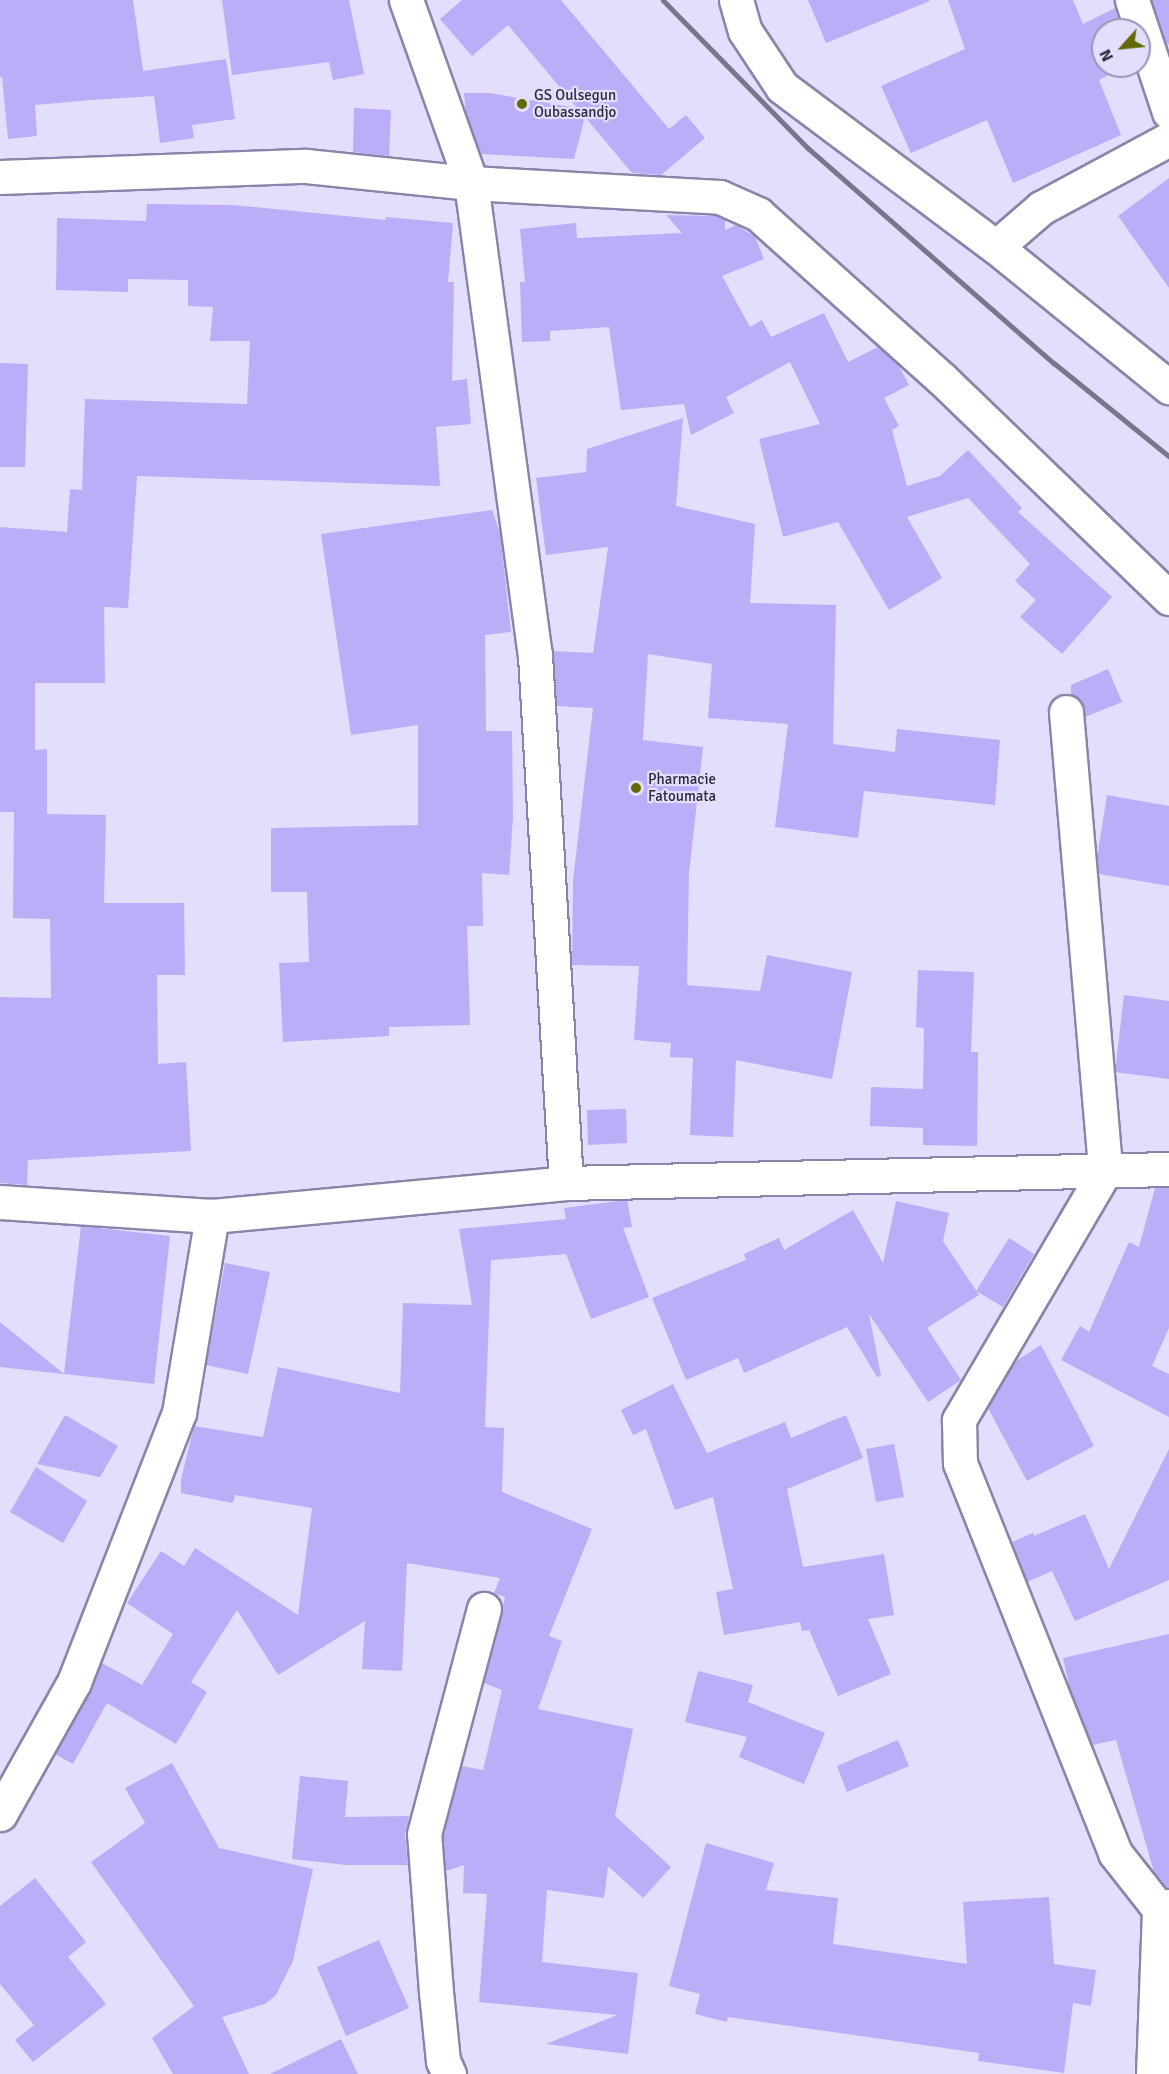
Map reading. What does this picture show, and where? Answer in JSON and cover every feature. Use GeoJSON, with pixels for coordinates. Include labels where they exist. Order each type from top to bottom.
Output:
{"type":"FeatureCollection","features":[{"type":"Feature","properties":{"kind":"street"},"geometry":{"type":"LineString","coordinates":[[406,0],[471,183],[535,655],[566,1184]]}},
{"type":"Feature","properties":{"kind":"street"},"geometry":{"type":"LineString","coordinates":[[735,0],[746,31],[782,87],[996,247],[1169,387]]}},
{"type":"Feature","properties":{"kind":"street"},"geometry":{"type":"LineString","coordinates":[[1132,0],[1169,112]]}},
{"type":"Feature","properties":{"kind":"street"},"geometry":{"type":"LineString","coordinates":[[996,247],[1041,208],[1169,139]]}},
{"type":"Feature","properties":{"kind":"street"},"geometry":{"type":"LineString","coordinates":[[0,177],[306,166],[471,183],[720,197],[758,214],[941,378],[1169,598]]}},
{"type":"Feature","properties":{"kind":"street"},"geometry":{"type":"LineString","coordinates":[[1066,712],[1105,1171],[959,1420],[960,1463],[1115,1853],[1164,1907],[1153,2074]]}},
{"type":"Feature","properties":{"kind":"street"},"geometry":{"type":"LineString","coordinates":[[0,1202],[212,1216],[566,1184],[1169,1169]]}},
{"type":"Feature","properties":{"kind":"street"},"geometry":{"type":"LineString","coordinates":[[0,1815],[74,1682],[179,1413],[212,1216]]}},
{"type":"Feature","properties":{"kind":"street"},"geometry":{"type":"LineString","coordinates":[[449,2074],[443,2061],[424,1834],[484,1610]]}},
{"type":"Feature","properties":{"kind":"building"},"geometry":{"type":"Polygon","coordinates":[[[0,0],[133,0],[143,71],[226,59],[235,119],[192,125],[194,138],[160,143],[154,96],[91,100],[35,105],[37,136],[8,139],[2,77],[0,77],[0,0]]]}},
{"type":"Feature","properties":{"kind":"building"},"geometry":{"type":"Polygon","coordinates":[[[222,0],[349,0],[364,74],[333,80],[329,62],[232,75],[222,0]]]}},
{"type":"Feature","properties":{"kind":"building"},"geometry":{"type":"Polygon","coordinates":[[[462,0],[561,0],[669,129],[686,115],[705,138],[661,175],[632,173],[585,117],[574,159],[481,154],[466,113],[464,93],[489,93],[577,108],[508,25],[472,56],[440,19],[462,0]]]}},
{"type":"Feature","properties":{"kind":"building"},"geometry":{"type":"Polygon","coordinates":[[[808,0],[929,0],[930,1],[826,43],[808,0]]]}},
{"type":"Feature","properties":{"kind":"building"},"geometry":{"type":"Polygon","coordinates":[[[948,0],[1073,0],[1083,24],[1091,20],[1091,78],[1103,78],[1099,80],[1121,135],[1013,183],[987,120],[911,153],[881,86],[965,49],[948,0]]]}},
{"type":"Feature","properties":{"kind":"building"},"geometry":{"type":"Polygon","coordinates":[[[1152,0],[1169,0],[1169,44],[1167,45],[1152,0]]]}},
{"type":"Feature","properties":{"kind":"building"},"geometry":{"type":"Polygon","coordinates":[[[1115,8],[1118,18],[1095,18],[1115,8]]]}},
{"type":"Feature","properties":{"kind":"building"},"geometry":{"type":"Polygon","coordinates":[[[354,108],[391,110],[389,156],[353,152],[354,108]]]}},
{"type":"Feature","properties":{"kind":"building"},"geometry":{"type":"Polygon","coordinates":[[[1169,178],[1169,288],[1118,216],[1169,178]]]}},
{"type":"Feature","properties":{"kind":"building"},"geometry":{"type":"Polygon","coordinates":[[[147,204],[233,205],[386,220],[386,217],[453,223],[448,282],[454,282],[452,381],[467,379],[471,424],[436,427],[440,486],[137,476],[128,608],[104,607],[105,683],[35,683],[35,750],[47,749],[47,814],[106,815],[104,903],[184,903],[185,975],[157,975],[158,1064],[186,1062],[191,1151],[28,1160],[27,1185],[0,1183],[0,997],[51,998],[50,919],[13,918],[14,812],[0,812],[0,527],[67,532],[70,489],[82,490],[85,399],[247,404],[250,341],[210,341],[213,307],[188,306],[188,280],[128,279],[128,292],[56,290],[57,218],[146,221],[147,204]]]}},
{"type":"Feature","properties":{"kind":"building"},"geometry":{"type":"Polygon","coordinates":[[[666,215],[716,216],[725,220],[725,230],[736,225],[755,237],[764,259],[722,276],[750,327],[762,320],[771,337],[824,313],[848,362],[878,347],[899,366],[909,385],[884,398],[899,426],[892,430],[907,486],[940,476],[968,450],[1022,508],[1018,512],[1112,597],[1062,654],[1020,617],[1036,600],[1015,581],[1030,564],[968,498],[907,517],[942,578],[889,610],[838,522],[783,537],[759,439],[820,424],[790,362],[726,397],[734,413],[691,435],[684,404],[621,410],[609,327],[550,331],[550,341],[522,342],[520,282],[525,282],[520,229],[576,223],[577,238],[682,233],[666,215]]]}},
{"type":"Feature","properties":{"kind":"building"},"geometry":{"type":"Polygon","coordinates":[[[0,363],[28,364],[25,467],[0,467],[0,363]]]}},
{"type":"Feature","properties":{"kind":"building"},"geometry":{"type":"Polygon","coordinates":[[[683,418],[676,506],[755,524],[750,603],[836,605],[833,744],[895,752],[897,729],[1000,740],[995,805],[864,791],[858,838],[775,827],[788,724],[708,718],[712,664],[648,654],[643,740],[703,747],[689,873],[687,985],[760,991],[767,955],[852,972],[832,1079],[736,1060],[733,1137],[690,1135],[693,1058],[670,1057],[671,1043],[634,1040],[639,966],[572,965],[573,881],[593,708],[557,706],[553,651],[593,653],[608,547],[546,555],[536,478],[586,472],[587,449],[683,418]]]}},
{"type":"Feature","properties":{"kind":"building"},"geometry":{"type":"Polygon","coordinates":[[[492,510],[500,533],[511,632],[485,635],[486,731],[512,731],[513,817],[509,875],[482,873],[483,926],[467,926],[470,1025],[389,1027],[389,1036],[283,1042],[279,963],[309,962],[307,892],[271,892],[271,828],[418,825],[418,725],[351,735],[321,534],[492,510]]]}},
{"type":"Feature","properties":{"kind":"building"},"geometry":{"type":"Polygon","coordinates":[[[1108,669],[1122,702],[1085,717],[1082,702],[1071,694],[1071,685],[1108,669]]]}},
{"type":"Feature","properties":{"kind":"building"},"geometry":{"type":"Polygon","coordinates":[[[1107,795],[1169,806],[1169,886],[1099,874],[1097,858],[1107,795]]]}},
{"type":"Feature","properties":{"kind":"building"},"geometry":{"type":"Polygon","coordinates":[[[918,970],[974,972],[971,1052],[978,1052],[977,1146],[923,1145],[923,1128],[870,1126],[871,1087],[923,1089],[924,1028],[916,1027],[918,970]]]}},
{"type":"Feature","properties":{"kind":"building"},"geometry":{"type":"Polygon","coordinates":[[[1124,995],[1169,1001],[1169,1079],[1115,1072],[1124,995]]]}},
{"type":"Feature","properties":{"kind":"building"},"geometry":{"type":"Polygon","coordinates":[[[626,1109],[627,1143],[588,1145],[587,1110],[626,1109]]]}},
{"type":"Feature","properties":{"kind":"building"},"geometry":{"type":"Polygon","coordinates":[[[1155,1188],[1169,1188],[1169,1328],[1152,1366],[1169,1374],[1169,1417],[1061,1360],[1080,1326],[1089,1332],[1129,1242],[1139,1247],[1155,1188]]]}},
{"type":"Feature","properties":{"kind":"building"},"geometry":{"type":"Polygon","coordinates":[[[627,1200],[632,1227],[623,1228],[649,1297],[591,1319],[566,1254],[491,1260],[485,1427],[504,1428],[502,1492],[592,1529],[549,1636],[562,1641],[538,1709],[633,1729],[615,1816],[671,1867],[643,1898],[608,1866],[604,1898],[547,1890],[542,1962],[638,1973],[628,2054],[546,2044],[617,2015],[479,2002],[487,1894],[463,1893],[464,1865],[446,1871],[443,1836],[462,1766],[483,1770],[502,1690],[484,1683],[505,1597],[494,1593],[500,1578],[407,1563],[402,1671],[362,1669],[365,1621],[278,1675],[237,1610],[191,1682],[207,1692],[176,1744],[107,1703],[73,1764],[55,1754],[90,1691],[102,1663],[142,1685],[173,1634],[127,1603],[161,1551],[184,1566],[195,1548],[298,1615],[312,1508],[235,1495],[233,1503],[181,1493],[181,1480],[194,1426],[263,1437],[278,1367],[400,1393],[403,1303],[472,1305],[459,1229],[566,1219],[564,1208],[627,1200]]]}},
{"type":"Feature","properties":{"kind":"building"},"geometry":{"type":"Polygon","coordinates":[[[896,1201],[949,1213],[943,1241],[979,1295],[927,1328],[961,1380],[928,1402],[869,1314],[881,1376],[877,1377],[847,1327],[744,1373],[738,1358],[686,1380],[652,1298],[746,1260],[744,1254],[779,1238],[784,1250],[853,1210],[883,1263],[896,1201]]]}},
{"type":"Feature","properties":{"kind":"building"},"geometry":{"type":"Polygon","coordinates":[[[81,1226],[170,1236],[154,1384],[64,1374],[81,1226]]]}},
{"type":"Feature","properties":{"kind":"building"},"geometry":{"type":"Polygon","coordinates":[[[1009,1238],[1034,1254],[1003,1307],[976,1291],[1009,1238]]]}},
{"type":"Feature","properties":{"kind":"building"},"geometry":{"type":"Polygon","coordinates":[[[225,1263],[270,1272],[248,1374],[206,1365],[225,1263]]]}},
{"type":"Feature","properties":{"kind":"building"},"geometry":{"type":"Polygon","coordinates":[[[0,1322],[64,1374],[0,1367],[0,1322]]]}},
{"type":"Feature","properties":{"kind":"building"},"geometry":{"type":"Polygon","coordinates":[[[1041,1345],[1094,1446],[1027,1481],[988,1408],[1016,1361],[1041,1345]]]}},
{"type":"Feature","properties":{"kind":"building"},"geometry":{"type":"Polygon","coordinates":[[[673,1384],[707,1453],[785,1422],[791,1438],[846,1415],[863,1458],[787,1489],[803,1567],[884,1554],[894,1615],[868,1619],[891,1674],[838,1696],[809,1630],[802,1631],[800,1622],[724,1635],[716,1592],[733,1589],[713,1497],[675,1510],[646,1429],[633,1435],[621,1410],[673,1384]]]}},
{"type":"Feature","properties":{"kind":"building"},"geometry":{"type":"Polygon","coordinates":[[[65,1415],[118,1446],[100,1477],[37,1464],[65,1415]]]}},
{"type":"Feature","properties":{"kind":"building"},"geometry":{"type":"Polygon","coordinates":[[[894,1444],[904,1497],[876,1502],[866,1449],[894,1444]]]}},
{"type":"Feature","properties":{"kind":"building"},"geometry":{"type":"Polygon","coordinates":[[[1169,1449],[1169,1580],[1075,1621],[1052,1571],[1027,1582],[1012,1542],[1033,1533],[1034,1536],[1085,1514],[1109,1569],[1169,1449]]]}},
{"type":"Feature","properties":{"kind":"building"},"geometry":{"type":"Polygon","coordinates":[[[36,1467],[87,1501],[63,1543],[10,1512],[36,1467]]]}},
{"type":"Feature","properties":{"kind":"building"},"geometry":{"type":"Polygon","coordinates":[[[1169,1634],[1169,1888],[1166,1888],[1154,1872],[1116,1740],[1092,1745],[1070,1689],[1063,1658],[1169,1634]]]}},
{"type":"Feature","properties":{"kind":"building"},"geometry":{"type":"Polygon","coordinates":[[[698,1671],[753,1685],[748,1702],[825,1733],[804,1784],[739,1757],[747,1737],[685,1722],[698,1671]]]}},
{"type":"Feature","properties":{"kind":"building"},"geometry":{"type":"Polygon","coordinates":[[[898,1740],[909,1766],[847,1792],[837,1766],[898,1740]]]}},
{"type":"Feature","properties":{"kind":"building"},"geometry":{"type":"Polygon","coordinates":[[[172,1763],[219,1848],[313,1869],[293,1961],[276,1995],[265,2004],[222,2017],[249,2074],[173,2074],[152,2038],[194,2006],[91,1862],[145,1823],[125,1788],[172,1763]]]}},
{"type":"Feature","properties":{"kind":"building"},"geometry":{"type":"Polygon","coordinates":[[[300,1776],[348,1781],[345,1817],[409,1816],[405,1835],[408,1865],[346,1865],[292,1859],[300,1776]]]}},
{"type":"Feature","properties":{"kind":"building"},"geometry":{"type":"Polygon","coordinates":[[[706,1843],[774,1863],[766,1890],[838,1898],[833,1944],[967,1964],[963,1902],[1049,1897],[1054,1964],[1096,1970],[1091,2006],[1073,2003],[1064,2073],[978,2061],[979,2053],[728,2017],[727,2022],[695,2014],[700,1994],[669,1986],[706,1843]]]}},
{"type":"Feature","properties":{"kind":"building"},"geometry":{"type":"Polygon","coordinates":[[[35,1878],[86,1942],[68,1957],[106,2004],[33,2062],[15,2040],[34,2025],[0,1984],[0,1906],[35,1878]]]}},
{"type":"Feature","properties":{"kind":"building"},"geometry":{"type":"Polygon","coordinates":[[[379,1940],[409,2008],[346,2036],[317,1967],[379,1940]]]}},
{"type":"Feature","properties":{"kind":"building"},"geometry":{"type":"Polygon","coordinates":[[[341,2039],[358,2074],[270,2074],[341,2039]]]}},
{"type":"Feature","properties":{"kind":"railway"},"geometry":{"type":"LineString","coordinates":[[663,0],[808,148],[1054,363],[1169,456]]}},
{"type":"Feature","properties":{"kind":"place","name":"GS Oulsegun Oubassandjo"},"geometry":{"type":"Point","coordinates":[522,104]}},
{"type":"Feature","properties":{"kind":"place","name":"Pharmacie Fatoumata"},"geometry":{"type":"Point","coordinates":[636,788]}}]}
